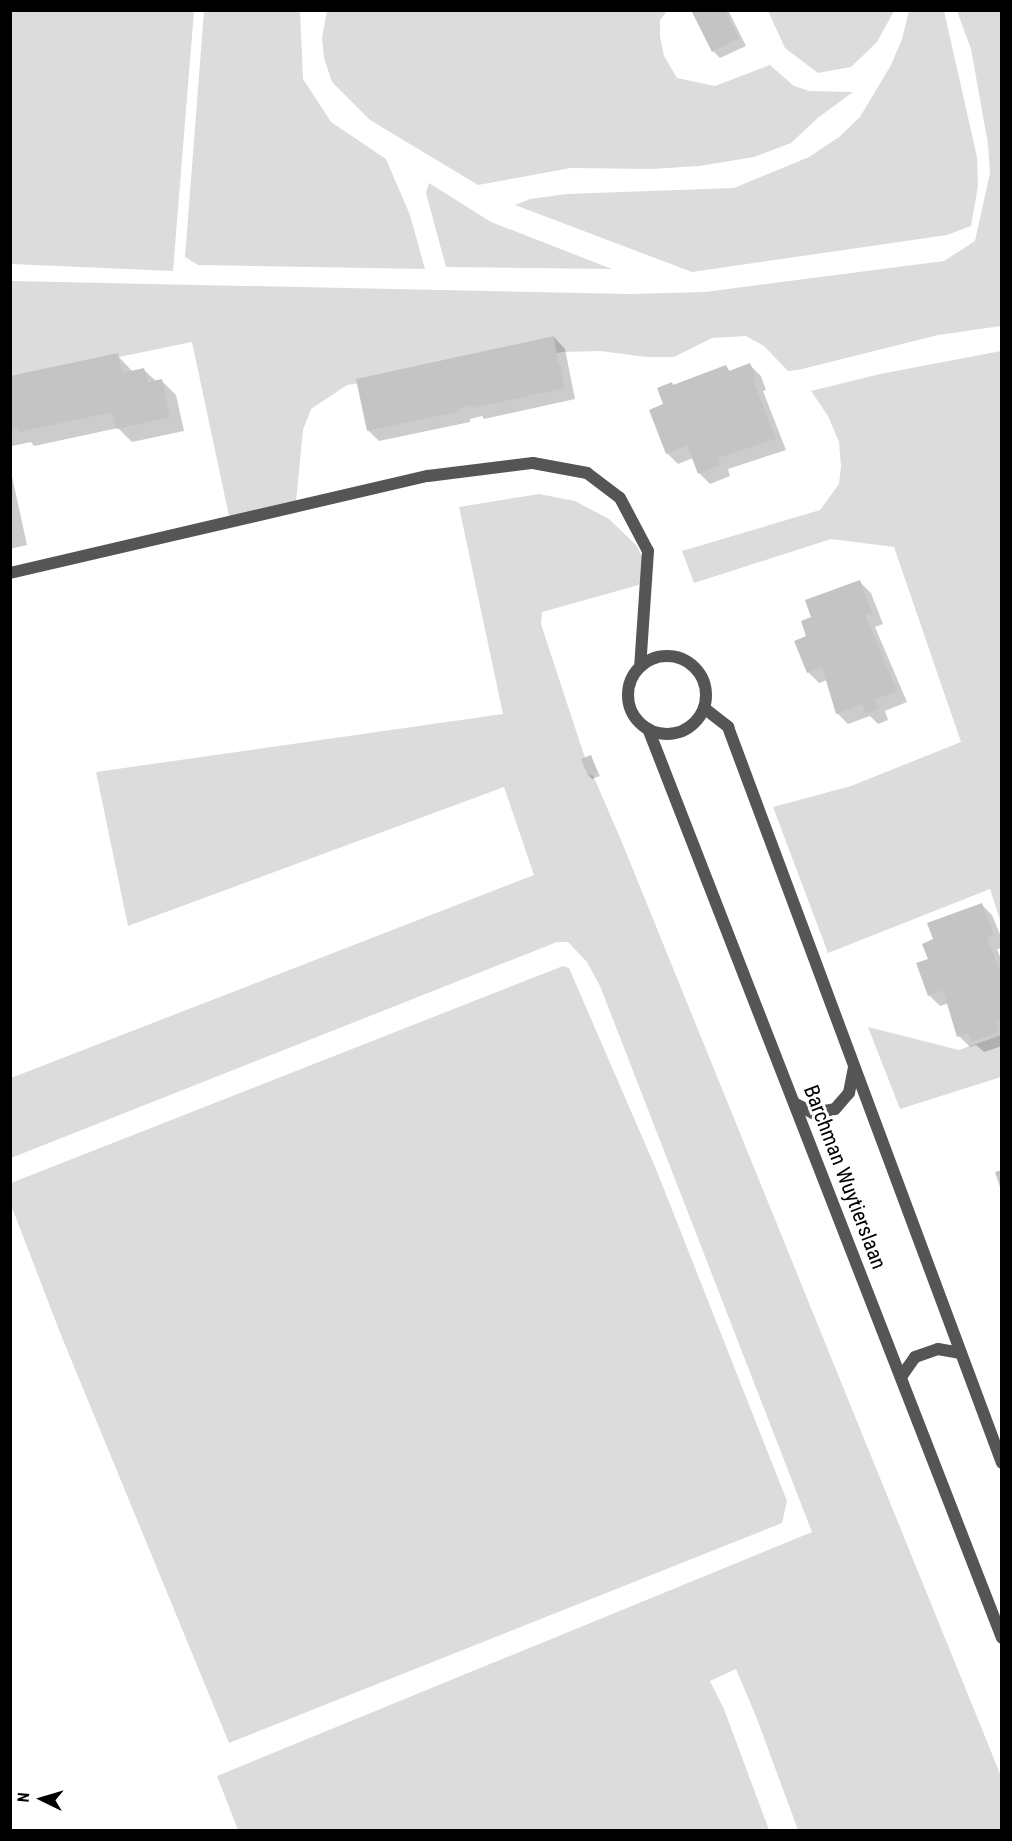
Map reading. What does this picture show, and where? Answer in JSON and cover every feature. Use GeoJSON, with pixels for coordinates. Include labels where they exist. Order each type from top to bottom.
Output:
{"type":"FeatureCollection","features":[{"type":"Feature","properties":{"kind":"lane"},"geometry":{"type":"LineString","coordinates":[[10,573],[428,476],[533,463],[587,473],[620,498],[648,551],[640,667]]}},
{"type":"Feature","properties":{"kind":"lane"},"geometry":{"type":"LineString","coordinates":[[674,656],[694,666],[705,686],[704,708],[695,723],[682,732],[666,735],[649,731],[633,716],[627,694],[633,672],[652,658],[674,656]]}},
{"type":"Feature","properties":{"kind":"lane"},"geometry":{"type":"LineString","coordinates":[[704,708],[728,727],[1002,1463]]}},
{"type":"Feature","properties":{"kind":"lane","name":"Barchman Wuytierslaan"},"geometry":{"type":"LineString","coordinates":[[649,731],[1002,1638]]}},
{"type":"Feature","properties":{"kind":"lane"},"geometry":{"type":"LineString","coordinates":[[796,1104],[813,1113],[835,1109],[849,1093],[854,1067]]}},
{"type":"Feature","properties":{"kind":"lane"},"geometry":{"type":"LineString","coordinates":[[901,1377],[915,1357],[938,1349],[961,1353]]}},
{"type":"Feature","properties":{"kind":"shaded area"},"geometry":{"type":"Polygon","coordinates":[[[10,11],[194,11],[173,271],[11,264],[10,11]]]}},
{"type":"Feature","properties":{"kind":"shaded area"},"geometry":{"type":"Polygon","coordinates":[[[204,11],[300,11],[303,79],[331,122],[386,159],[410,215],[425,269],[198,265],[185,257],[204,11]]]}},
{"type":"Feature","properties":{"kind":"shaded area"},"geometry":{"type":"Polygon","coordinates":[[[327,11],[667,11],[660,20],[660,36],[664,56],[677,78],[715,86],[770,65],[794,86],[809,91],[853,92],[819,117],[791,143],[754,157],[699,166],[651,169],[571,168],[478,185],[370,120],[332,82],[324,58],[322,37],[327,11]]]}},
{"type":"Feature","properties":{"kind":"shaded area"},"geometry":{"type":"Polygon","coordinates":[[[768,11],[894,11],[877,42],[851,67],[818,73],[785,48],[768,11]]]}},
{"type":"Feature","properties":{"kind":"shaded area"},"geometry":{"type":"Polygon","coordinates":[[[909,11],[944,11],[977,157],[978,186],[971,226],[947,235],[692,272],[515,205],[530,199],[567,194],[734,188],[809,157],[839,137],[860,117],[891,65],[902,39],[909,11]]]}},
{"type":"Feature","properties":{"kind":"shaded area"},"geometry":{"type":"Polygon","coordinates":[[[957,11],[1001,11],[1001,326],[938,335],[788,371],[764,346],[746,336],[712,338],[674,357],[647,357],[600,351],[563,352],[347,385],[311,409],[303,430],[296,502],[229,516],[192,342],[11,379],[11,281],[631,294],[705,292],[944,261],[975,241],[990,173],[988,144],[971,49],[957,11]]]}},
{"type":"Feature","properties":{"kind":"shaded area"},"geometry":{"type":"Polygon","coordinates":[[[429,183],[491,222],[612,269],[446,267],[426,193],[429,183]]]}},
{"type":"Feature","properties":{"kind":"shaded area"},"geometry":{"type":"Polygon","coordinates":[[[1001,351],[1001,923],[990,889],[828,953],[773,807],[851,786],[961,742],[894,547],[831,539],[694,583],[682,551],[820,510],[839,484],[841,466],[839,442],[828,416],[811,391],[880,374],[1001,351]]]}},
{"type":"Feature","properties":{"kind":"shaded area"},"geometry":{"type":"Polygon","coordinates":[[[539,494],[575,501],[609,519],[637,546],[653,581],[542,612],[541,624],[583,752],[621,840],[1001,1776],[1001,1830],[798,1830],[736,1669],[710,1681],[724,1709],[769,1830],[238,1830],[217,1776],[812,1532],[600,986],[587,962],[568,942],[557,942],[11,1158],[11,1078],[534,875],[504,787],[128,926],[96,772],[503,714],[459,507],[539,494]]]}},
{"type":"Feature","properties":{"kind":"shaded area"},"geometry":{"type":"Polygon","coordinates":[[[563,966],[569,968],[656,1169],[787,1501],[782,1523],[229,1743],[61,1335],[11,1205],[11,1183],[563,966]]]}},
{"type":"Feature","properties":{"kind":"shaded area"},"geometry":{"type":"Polygon","coordinates":[[[868,1027],[959,1050],[1001,1035],[1001,1077],[900,1109],[868,1027]]]}},
{"type":"Feature","properties":{"kind":"building"},"geometry":{"type":"Polygon","coordinates":[[[691,10],[725,10],[739,38],[712,52],[691,10]]]}},
{"type":"Feature","properties":{"kind":"building"},"geometry":{"type":"Polygon","coordinates":[[[554,336],[558,365],[560,364],[565,388],[472,408],[471,405],[459,408],[460,411],[367,431],[356,379],[554,336]]]}},
{"type":"Feature","properties":{"kind":"building"},"geometry":{"type":"Polygon","coordinates":[[[118,353],[122,373],[144,368],[148,382],[162,379],[170,417],[116,429],[112,412],[19,432],[18,428],[10,429],[10,376],[118,353]]]}},
{"type":"Feature","properties":{"kind":"building"},"geometry":{"type":"Polygon","coordinates":[[[750,363],[756,379],[753,380],[776,439],[718,458],[720,465],[698,474],[687,445],[666,454],[649,410],[663,404],[657,388],[672,382],[673,385],[726,365],[729,371],[750,363]]]}},
{"type":"Feature","properties":{"kind":"building"},"geometry":{"type":"Polygon","coordinates":[[[860,580],[872,613],[865,615],[897,691],[874,700],[878,709],[866,714],[862,704],[836,714],[822,667],[807,673],[794,641],[806,636],[801,621],[811,617],[805,600],[860,580]]]}},
{"type":"Feature","properties":{"kind":"building"},"geometry":{"type":"Polygon","coordinates":[[[591,755],[598,773],[588,776],[581,759],[591,755]]]}},
{"type":"Feature","properties":{"kind":"building"},"geometry":{"type":"Polygon","coordinates":[[[982,903],[994,935],[987,938],[1002,977],[1002,1020],[996,1022],[999,1032],[971,1042],[968,1033],[957,1037],[943,990],[928,996],[916,963],[928,959],[922,944],[933,939],[927,923],[982,903]]]}},
{"type":"Feature","properties":{"kind":"building"},"geometry":{"type":"Polygon","coordinates":[[[1002,1170],[1002,1190],[1001,1190],[995,1172],[1002,1170]]]}}]}
